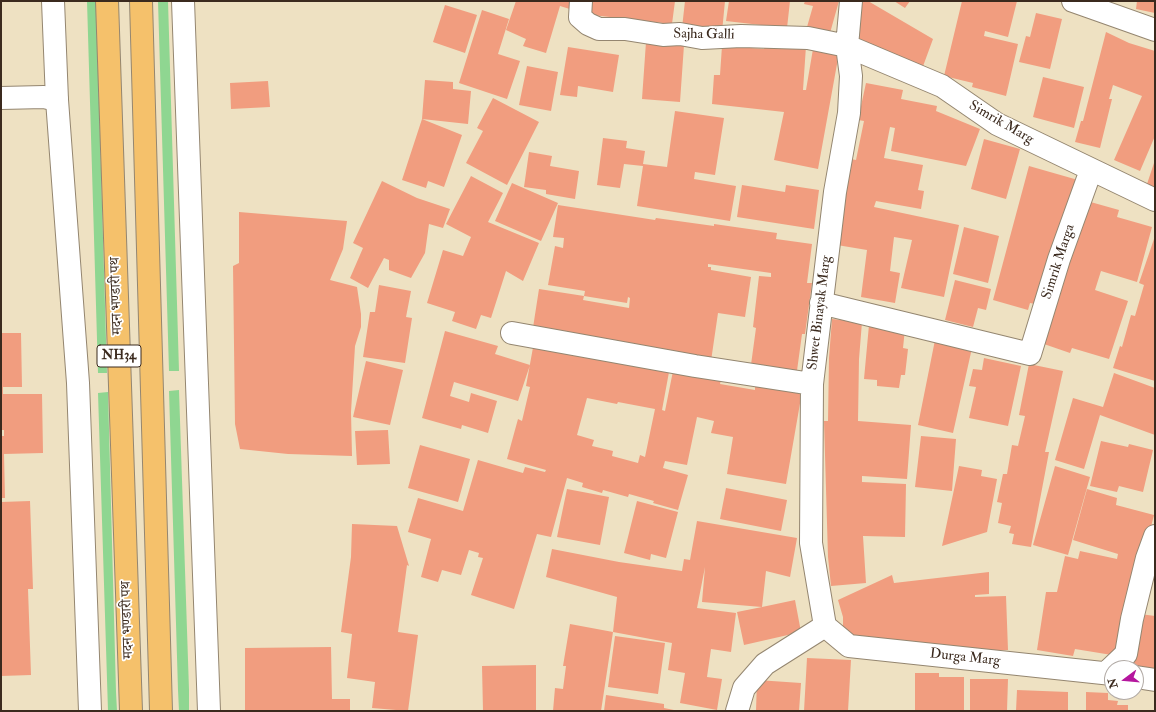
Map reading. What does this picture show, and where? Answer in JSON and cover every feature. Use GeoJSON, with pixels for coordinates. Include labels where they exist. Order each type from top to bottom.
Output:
{"type":"FeatureCollection","features":[{"type":"Feature","properties":{"kind":"highway","name":"मदन भण्डारी पथ"},"geometry":{"type":"LineString","coordinates":[[106,1],[132,711]]}},
{"type":"Feature","properties":{"kind":"highway","name":"NH34"},"geometry":{"type":"LineString","coordinates":[[141,1],[161,711]]}},
{"type":"Feature","properties":{"kind":"street"},"geometry":{"type":"LineString","coordinates":[[53,1],[57,100],[78,383],[90,711]]}},
{"type":"Feature","properties":{"kind":"street"},"geometry":{"type":"LineString","coordinates":[[183,1],[209,711]]}},
{"type":"Feature","properties":{"kind":"street","name":"Sajha Galli"},"geometry":{"type":"LineString","coordinates":[[581,1],[580,17],[588,24],[599,29],[625,29],[662,35],[680,34],[702,38],[741,36],[808,38],[847,46]]}},
{"type":"Feature","properties":{"kind":"street","name":"Shwet Binayak Marg"},"geometry":{"type":"LineString","coordinates":[[825,626],[812,543],[812,384],[835,192],[849,113],[851,76],[847,46],[851,1]]}},
{"type":"Feature","properties":{"kind":"street"},"geometry":{"type":"LineString","coordinates":[[1073,1],[1155,30]]}},
{"type":"Feature","properties":{"kind":"street","name":"Simrik Marg"},"geometry":{"type":"LineString","coordinates":[[847,46],[942,86],[997,124],[1155,200]]}},
{"type":"Feature","properties":{"kind":"street"},"geometry":{"type":"LineString","coordinates":[[1,98],[44,98],[57,100]]}},
{"type":"Feature","properties":{"kind":"street","name":"Simrik Marga"},"geometry":{"type":"LineString","coordinates":[[821,303],[1030,354],[1059,259],[1091,170]]}},
{"type":"Feature","properties":{"kind":"street"},"geometry":{"type":"LineString","coordinates":[[512,333],[695,366],[812,384]]}},
{"type":"Feature","properties":{"kind":"street"},"geometry":{"type":"LineString","coordinates":[[1121,660],[1126,654],[1132,619],[1147,558],[1155,536]]}},
{"type":"Feature","properties":{"kind":"street"},"geometry":{"type":"LineString","coordinates":[[737,711],[744,688],[765,664],[825,626]]}},
{"type":"Feature","properties":{"kind":"street","name":"Durga Marg"},"geometry":{"type":"LineString","coordinates":[[825,626],[849,646],[1104,673]]}},
{"type":"Feature","properties":{"kind":"street"},"geometry":{"type":"LineString","coordinates":[[1144,678],[1155,680]]}},
{"type":"Feature","properties":{"kind":"green space"},"geometry":{"type":"Polygon","coordinates":[[[87,1],[96,1],[107,373],[98,373],[87,1]]]}},
{"type":"Feature","properties":{"kind":"green space"},"geometry":{"type":"Polygon","coordinates":[[[158,1],[168,1],[179,371],[169,371],[158,1]]]}},
{"type":"Feature","properties":{"kind":"green space"},"geometry":{"type":"Polygon","coordinates":[[[179,390],[189,711],[179,711],[178,690],[169,391],[179,390]]]}},
{"type":"Feature","properties":{"kind":"green space"},"geometry":{"type":"Polygon","coordinates":[[[108,392],[117,711],[108,711],[98,393],[108,392]]]}},
{"type":"Feature","properties":{"kind":"building"},"geometry":{"type":"Polygon","coordinates":[[[516,1],[576,1],[573,10],[560,6],[546,53],[523,46],[526,39],[506,30],[516,1]]]}},
{"type":"Feature","properties":{"kind":"building"},"geometry":{"type":"Polygon","coordinates":[[[585,1],[675,1],[672,24],[583,14],[585,1]]]}},
{"type":"Feature","properties":{"kind":"building"},"geometry":{"type":"Polygon","coordinates":[[[685,1],[725,1],[722,32],[682,28],[685,1]]]}},
{"type":"Feature","properties":{"kind":"building"},"geometry":{"type":"Polygon","coordinates":[[[729,1],[790,1],[787,28],[726,21],[729,1]]]}},
{"type":"Feature","properties":{"kind":"building"},"geometry":{"type":"Polygon","coordinates":[[[805,1],[839,1],[830,33],[807,27],[813,6],[804,4],[805,1]]]}},
{"type":"Feature","properties":{"kind":"building"},"geometry":{"type":"Polygon","coordinates":[[[862,1],[868,1],[933,39],[922,69],[858,38],[862,1]]]}},
{"type":"Feature","properties":{"kind":"building"},"geometry":{"type":"Polygon","coordinates":[[[894,1],[910,1],[905,8],[894,1]]]}},
{"type":"Feature","properties":{"kind":"building"},"geometry":{"type":"Polygon","coordinates":[[[962,1],[1017,1],[1008,37],[985,31],[984,36],[1018,44],[1006,96],[972,87],[973,83],[944,76],[962,1]]]}},
{"type":"Feature","properties":{"kind":"building"},"geometry":{"type":"Polygon","coordinates":[[[1137,1],[1155,1],[1155,13],[1136,9],[1137,1]]]}},
{"type":"Feature","properties":{"kind":"building"},"geometry":{"type":"Polygon","coordinates":[[[445,5],[477,15],[465,53],[433,42],[445,5]]]}},
{"type":"Feature","properties":{"kind":"building"},"geometry":{"type":"Polygon","coordinates":[[[482,10],[509,19],[498,54],[520,61],[507,99],[459,83],[482,10]]]}},
{"type":"Feature","properties":{"kind":"building"},"geometry":{"type":"Polygon","coordinates":[[[1036,13],[1062,19],[1050,69],[1019,62],[1026,36],[1030,37],[1036,13]]]}},
{"type":"Feature","properties":{"kind":"building"},"geometry":{"type":"Polygon","coordinates":[[[1106,32],[1129,43],[1155,51],[1155,136],[1140,171],[1114,160],[1142,96],[1113,85],[1109,99],[1112,99],[1100,148],[1075,142],[1081,121],[1083,121],[1106,32]]]}},
{"type":"Feature","properties":{"kind":"building"},"geometry":{"type":"Polygon","coordinates":[[[646,42],[684,45],[680,102],[642,99],[646,42]]]}},
{"type":"Feature","properties":{"kind":"building"},"geometry":{"type":"Polygon","coordinates":[[[765,43],[806,46],[803,90],[806,90],[813,49],[839,53],[818,169],[774,160],[784,112],[712,104],[714,75],[720,75],[722,46],[764,49],[765,43]]]}},
{"type":"Feature","properties":{"kind":"building"},"geometry":{"type":"Polygon","coordinates":[[[568,47],[619,55],[613,92],[578,86],[577,97],[560,95],[568,47]]]}},
{"type":"Feature","properties":{"kind":"building"},"geometry":{"type":"Polygon","coordinates":[[[527,66],[558,72],[551,111],[519,105],[527,66]]]}},
{"type":"Feature","properties":{"kind":"building"},"geometry":{"type":"Polygon","coordinates":[[[1043,77],[1084,87],[1074,128],[1033,117],[1043,77]]]}},
{"type":"Feature","properties":{"kind":"building"},"geometry":{"type":"Polygon","coordinates":[[[425,80],[453,82],[453,89],[471,91],[468,124],[422,119],[425,80]]]}},
{"type":"Feature","properties":{"kind":"building"},"geometry":{"type":"Polygon","coordinates":[[[268,81],[270,107],[231,109],[230,83],[268,81]]]}},
{"type":"Feature","properties":{"kind":"building"},"geometry":{"type":"Polygon","coordinates":[[[866,83],[903,90],[901,99],[937,106],[936,111],[980,129],[966,166],[891,151],[895,128],[890,127],[884,158],[923,165],[918,190],[924,191],[921,209],[876,201],[874,207],[959,225],[944,297],[901,288],[912,240],[894,237],[890,271],[900,273],[895,303],[861,297],[867,250],[837,245],[851,159],[856,160],[864,121],[858,120],[866,83]]]}},
{"type":"Feature","properties":{"kind":"building"},"geometry":{"type":"Polygon","coordinates":[[[493,98],[539,122],[507,185],[466,163],[483,131],[477,128],[493,98]]]}},
{"type":"Feature","properties":{"kind":"building"},"geometry":{"type":"Polygon","coordinates":[[[675,111],[724,118],[715,175],[695,172],[694,179],[736,186],[730,221],[637,206],[643,166],[624,164],[620,188],[597,185],[603,138],[627,141],[626,148],[645,151],[643,164],[667,167],[675,111]]]}},
{"type":"Feature","properties":{"kind":"building"},"geometry":{"type":"Polygon","coordinates":[[[422,119],[462,135],[444,187],[428,181],[426,188],[402,180],[422,119]]]}},
{"type":"Feature","properties":{"kind":"building"},"geometry":{"type":"Polygon","coordinates":[[[984,139],[1020,149],[1006,199],[971,189],[984,139]]]}},
{"type":"Feature","properties":{"kind":"building"},"geometry":{"type":"Polygon","coordinates":[[[529,152],[552,156],[550,166],[579,171],[575,199],[546,194],[546,190],[524,187],[529,152]]]}},
{"type":"Feature","properties":{"kind":"building"},"geometry":{"type":"Polygon","coordinates":[[[1155,160],[1155,190],[1146,187],[1155,160]]]}},
{"type":"Feature","properties":{"kind":"building"},"geometry":{"type":"Polygon","coordinates":[[[1029,166],[1078,180],[1040,305],[1030,303],[1028,310],[993,300],[1029,166]]]}},
{"type":"Feature","properties":{"kind":"building"},"geometry":{"type":"Polygon","coordinates":[[[471,176],[503,193],[488,222],[539,243],[523,281],[506,271],[491,318],[481,315],[476,329],[452,321],[455,312],[427,303],[443,250],[463,256],[471,237],[446,224],[471,176]]]}},
{"type":"Feature","properties":{"kind":"building"},"geometry":{"type":"Polygon","coordinates":[[[382,181],[417,198],[450,209],[443,228],[429,224],[425,253],[411,278],[389,270],[389,260],[384,258],[368,288],[350,278],[363,248],[353,243],[382,181]]]}},
{"type":"Feature","properties":{"kind":"building"},"geometry":{"type":"Polygon","coordinates":[[[512,183],[558,203],[541,241],[495,221],[512,183]]]}},
{"type":"Feature","properties":{"kind":"building"},"geometry":{"type":"Polygon","coordinates":[[[742,185],[785,192],[786,185],[819,190],[814,229],[737,217],[742,185]]]}},
{"type":"Feature","properties":{"kind":"building"},"geometry":{"type":"Polygon","coordinates":[[[1087,201],[1119,210],[1117,217],[1152,227],[1137,282],[1101,271],[1095,290],[1128,301],[1109,359],[1072,348],[1070,353],[1041,343],[1087,201]]]}},
{"type":"Feature","properties":{"kind":"building"},"geometry":{"type":"Polygon","coordinates":[[[558,205],[655,220],[656,218],[714,226],[714,224],[777,233],[776,239],[812,244],[807,283],[812,283],[805,334],[802,334],[796,378],[750,372],[756,328],[753,327],[759,276],[771,277],[771,273],[708,264],[708,267],[711,267],[711,270],[751,277],[745,317],[718,313],[711,361],[532,334],[539,289],[584,296],[585,291],[548,285],[555,246],[563,248],[564,238],[553,237],[558,205]],[[584,296],[583,300],[629,308],[630,298],[628,297],[627,303],[584,296]]]}},
{"type":"Feature","properties":{"kind":"building"},"geometry":{"type":"Polygon","coordinates":[[[239,212],[347,221],[343,249],[330,280],[357,287],[361,314],[361,327],[355,346],[351,412],[352,456],[288,454],[240,449],[235,424],[233,266],[239,263],[239,212]]]}},
{"type":"Feature","properties":{"kind":"building"},"geometry":{"type":"Polygon","coordinates":[[[964,227],[999,236],[988,283],[953,274],[964,227]]]}},
{"type":"Feature","properties":{"kind":"building"},"geometry":{"type":"Polygon","coordinates":[[[1155,236],[1155,381],[1113,368],[1120,346],[1122,347],[1131,315],[1135,316],[1144,285],[1139,283],[1155,236]]]}},
{"type":"Feature","properties":{"kind":"building"},"geometry":{"type":"Polygon","coordinates":[[[955,280],[991,289],[986,310],[978,308],[973,327],[945,320],[955,280]]]}},
{"type":"Feature","properties":{"kind":"building"},"geometry":{"type":"Polygon","coordinates":[[[379,285],[411,291],[406,317],[412,318],[405,363],[363,357],[370,312],[375,312],[379,285]]]}},
{"type":"Feature","properties":{"kind":"building"},"geometry":{"type":"Polygon","coordinates":[[[832,319],[862,322],[859,359],[858,421],[911,425],[907,479],[862,476],[862,482],[906,484],[905,537],[863,536],[866,583],[831,586],[828,557],[824,421],[828,421],[829,358],[832,319]]]}},
{"type":"Feature","properties":{"kind":"building"},"geometry":{"type":"Polygon","coordinates":[[[869,325],[905,329],[903,348],[908,349],[905,375],[901,375],[899,388],[877,386],[877,380],[864,379],[869,325]]]}},
{"type":"Feature","properties":{"kind":"building"},"geometry":{"type":"Polygon","coordinates":[[[445,331],[498,346],[495,354],[530,365],[518,401],[454,382],[450,396],[469,402],[471,393],[497,401],[488,433],[462,425],[461,429],[422,418],[445,331]]]}},
{"type":"Feature","properties":{"kind":"building"},"geometry":{"type":"Polygon","coordinates":[[[1,333],[21,333],[22,387],[3,387],[3,394],[42,394],[43,453],[4,454],[5,498],[1,498],[1,436],[4,436],[4,430],[1,430],[1,333]]]}},
{"type":"Feature","properties":{"kind":"building"},"geometry":{"type":"Polygon","coordinates":[[[935,340],[972,348],[953,433],[918,425],[935,340]]]}},
{"type":"Feature","properties":{"kind":"building"},"geometry":{"type":"Polygon","coordinates":[[[534,342],[669,372],[662,410],[665,411],[673,371],[721,380],[720,384],[755,390],[755,384],[802,392],[786,484],[727,474],[733,437],[711,433],[714,421],[697,417],[687,465],[665,461],[663,468],[688,475],[678,510],[629,494],[628,497],[603,490],[602,493],[582,487],[583,483],[567,478],[551,537],[537,534],[514,609],[471,595],[483,558],[478,557],[479,553],[469,550],[461,575],[442,570],[438,582],[421,577],[431,539],[408,532],[418,498],[463,511],[478,460],[523,473],[525,467],[545,472],[546,470],[507,459],[518,419],[522,421],[530,387],[526,386],[534,342]],[[587,398],[577,435],[594,440],[592,446],[613,451],[612,456],[638,463],[640,455],[645,457],[655,409],[618,402],[617,404],[587,398]]]}},
{"type":"Feature","properties":{"kind":"building"},"geometry":{"type":"Polygon","coordinates":[[[984,358],[1021,366],[1008,426],[969,418],[976,387],[969,386],[973,369],[982,370],[984,358]]]}},
{"type":"Feature","properties":{"kind":"building"},"geometry":{"type":"Polygon","coordinates":[[[366,361],[403,370],[390,425],[353,417],[366,361]]]}},
{"type":"Feature","properties":{"kind":"building"},"geometry":{"type":"Polygon","coordinates":[[[1029,364],[1063,371],[1045,452],[1049,452],[1031,547],[1012,544],[1014,534],[1009,533],[1011,526],[998,523],[1002,503],[997,502],[1003,474],[1007,474],[1012,445],[1018,446],[1025,416],[1019,415],[1029,364]]]}},
{"type":"Feature","properties":{"kind":"building"},"geometry":{"type":"Polygon","coordinates":[[[1114,373],[1155,388],[1155,435],[1100,415],[1084,469],[1055,460],[1073,398],[1103,407],[1114,373]]]}},
{"type":"Feature","properties":{"kind":"building"},"geometry":{"type":"Polygon","coordinates":[[[388,430],[390,464],[357,465],[355,431],[388,430]]]}},
{"type":"Feature","properties":{"kind":"building"},"geometry":{"type":"Polygon","coordinates":[[[921,436],[956,439],[952,491],[915,487],[921,436]]]}},
{"type":"Feature","properties":{"kind":"building"},"geometry":{"type":"Polygon","coordinates":[[[1101,441],[1128,447],[1129,444],[1153,450],[1143,492],[1119,486],[1117,492],[1090,486],[1101,441]]]}},
{"type":"Feature","properties":{"kind":"building"},"geometry":{"type":"Polygon","coordinates":[[[420,445],[470,459],[458,502],[408,488],[420,445]]]}},
{"type":"Feature","properties":{"kind":"building"},"geometry":{"type":"Polygon","coordinates":[[[959,466],[982,470],[981,476],[997,479],[987,532],[942,546],[959,466]]]}},
{"type":"Feature","properties":{"kind":"building"},"geometry":{"type":"Polygon","coordinates":[[[1055,466],[1090,477],[1068,555],[1033,545],[1055,466]]]}},
{"type":"Feature","properties":{"kind":"building"},"geometry":{"type":"Polygon","coordinates":[[[726,488],[787,500],[781,531],[720,519],[726,488]]]}},
{"type":"Feature","properties":{"kind":"building"},"geometry":{"type":"Polygon","coordinates":[[[567,489],[609,497],[600,545],[557,537],[567,489]]]}},
{"type":"Feature","properties":{"kind":"building"},"geometry":{"type":"Polygon","coordinates":[[[1087,489],[1117,498],[1116,505],[1154,515],[1118,656],[1075,649],[1073,656],[1037,650],[1046,592],[1057,592],[1065,556],[1078,559],[1080,551],[1117,559],[1118,554],[1073,540],[1087,489]]]}},
{"type":"Feature","properties":{"kind":"building"},"geometry":{"type":"Polygon","coordinates":[[[30,501],[33,589],[28,589],[31,675],[1,676],[1,502],[30,501]]]}},
{"type":"Feature","properties":{"kind":"building"},"geometry":{"type":"Polygon","coordinates":[[[637,501],[678,512],[666,558],[651,554],[650,560],[624,553],[637,501]]]}},
{"type":"Feature","properties":{"kind":"building"},"geometry":{"type":"Polygon","coordinates":[[[697,521],[797,538],[790,577],[766,571],[762,607],[702,602],[705,567],[697,608],[736,613],[731,652],[711,649],[707,677],[722,679],[717,710],[680,703],[685,673],[668,670],[672,643],[613,632],[617,597],[546,577],[552,549],[619,562],[682,571],[684,559],[690,560],[697,521]]]}},
{"type":"Feature","properties":{"kind":"building"},"geometry":{"type":"Polygon","coordinates":[[[352,524],[397,526],[409,566],[407,565],[398,632],[418,635],[408,711],[372,708],[375,682],[347,678],[352,634],[341,632],[351,557],[352,524]]]}},
{"type":"Feature","properties":{"kind":"building"},"geometry":{"type":"Polygon","coordinates":[[[989,572],[989,594],[975,595],[975,597],[1006,596],[1008,650],[978,651],[978,648],[949,649],[948,645],[901,647],[857,641],[843,628],[843,617],[838,600],[892,575],[894,583],[989,572]]]}},
{"type":"Feature","properties":{"kind":"building"},"geometry":{"type":"Polygon","coordinates":[[[795,600],[801,632],[744,645],[737,612],[795,600]]]}},
{"type":"Feature","properties":{"kind":"building"},"geometry":{"type":"Polygon","coordinates":[[[1140,614],[1155,616],[1155,670],[1144,668],[1144,660],[1132,660],[1140,614]]]}},
{"type":"Feature","properties":{"kind":"building"},"geometry":{"type":"Polygon","coordinates":[[[570,624],[613,632],[601,711],[553,711],[555,688],[563,689],[566,666],[563,666],[570,624]]]}},
{"type":"Feature","properties":{"kind":"building"},"geometry":{"type":"Polygon","coordinates":[[[615,636],[665,643],[658,694],[608,687],[615,636]]]}},
{"type":"Feature","properties":{"kind":"building"},"geometry":{"type":"Polygon","coordinates":[[[331,647],[332,699],[350,699],[350,711],[245,711],[245,648],[331,647]]]}},
{"type":"Feature","properties":{"kind":"building"},"geometry":{"type":"Polygon","coordinates":[[[807,658],[851,660],[848,711],[804,711],[807,658]]]}},
{"type":"Feature","properties":{"kind":"building"},"geometry":{"type":"Polygon","coordinates":[[[536,665],[536,711],[483,711],[482,666],[536,665]]]}},
{"type":"Feature","properties":{"kind":"building"},"geometry":{"type":"Polygon","coordinates":[[[915,673],[939,673],[939,677],[964,677],[964,711],[915,711],[915,673]]]}},
{"type":"Feature","properties":{"kind":"building"},"geometry":{"type":"Polygon","coordinates":[[[970,679],[1008,679],[1007,711],[970,711],[970,679]]]}},
{"type":"Feature","properties":{"kind":"building"},"geometry":{"type":"Polygon","coordinates":[[[757,680],[801,683],[799,711],[756,711],[757,680]]]}},
{"type":"Feature","properties":{"kind":"building"},"geometry":{"type":"Polygon","coordinates":[[[1017,690],[1068,692],[1068,711],[1016,711],[1017,690]]]}},
{"type":"Feature","properties":{"kind":"building"},"geometry":{"type":"Polygon","coordinates":[[[1086,692],[1104,693],[1104,700],[1118,701],[1117,705],[1128,705],[1128,711],[1086,711],[1086,692]]]}},
{"type":"Feature","properties":{"kind":"building"},"geometry":{"type":"Polygon","coordinates":[[[606,695],[664,704],[664,708],[679,711],[604,711],[606,695]]]}}]}
